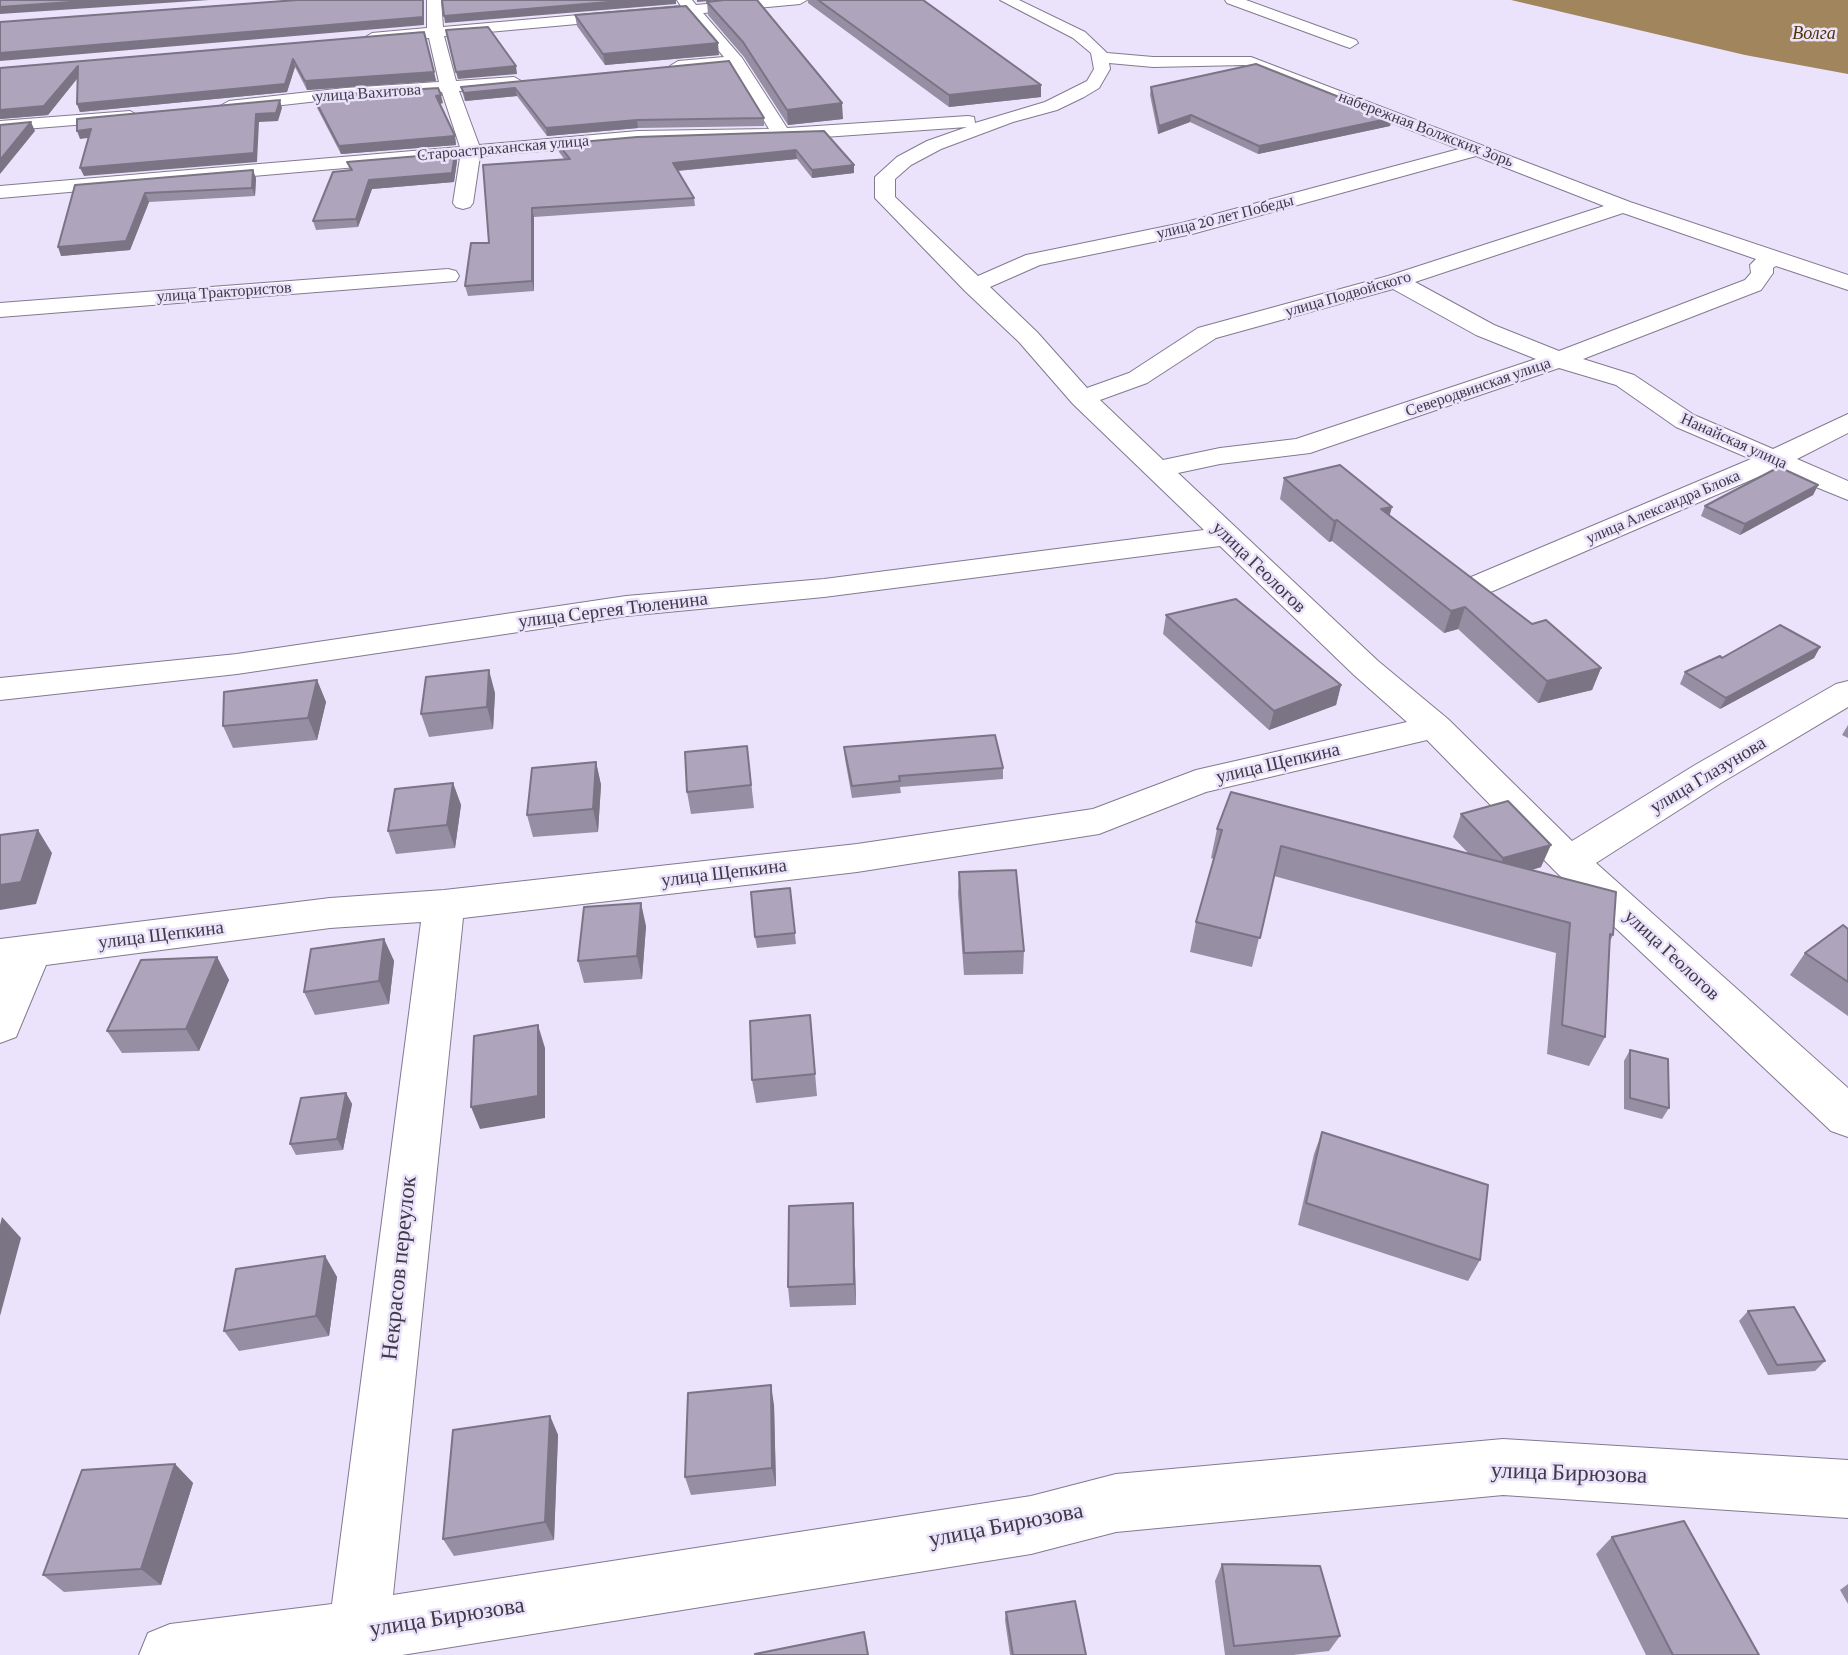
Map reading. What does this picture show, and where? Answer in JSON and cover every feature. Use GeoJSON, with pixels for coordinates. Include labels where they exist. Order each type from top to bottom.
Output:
{"type":"FeatureCollection","features":[{"type":"Feature","properties":{"kind":"street"},"geometry":{"type":"LineString","coordinates":[[434,0],[435,32],[449,88],[471,150],[463,203]]}},
{"type":"Feature","properties":{"kind":"street"},"geometry":{"type":"LineString","coordinates":[[355,39],[688,5],[800,0]]}},
{"type":"Feature","properties":{"kind":"street"},"geometry":{"type":"LineString","coordinates":[[1007,0],[1079,35],[1092,45],[1101,57]]}},
{"type":"Feature","properties":{"kind":"street"},"geometry":{"type":"LineString","coordinates":[[1232,0],[1350,43]]}},
{"type":"Feature","properties":{"kind":"street"},"geometry":{"type":"LineString","coordinates":[[688,5],[736,61],[781,134]]}},
{"type":"Feature","properties":{"kind":"street","name":"улица Геологов"},"geometry":{"type":"LineString","coordinates":[[1101,57],[1102,69],[1093,84],[1051,106],[1007,118],[919,153],[885,177],[885,198],[1028,337],[1082,398],[1366,668],[1436,727],[1569,861],[1848,1117]]}},
{"type":"Feature","properties":{"kind":"street","name":"набережная Волжских Зорь"},"geometry":{"type":"LineString","coordinates":[[1101,57],[1153,62],[1245,60],[1623,206],[1848,283]]}},
{"type":"Feature","properties":{"kind":"street"},"geometry":{"type":"LineString","coordinates":[[654,69],[736,61]]}},
{"type":"Feature","properties":{"kind":"street","name":"улица Вахитова"},"geometry":{"type":"LineString","coordinates":[[216,107],[345,93],[449,88],[531,80]]}},
{"type":"Feature","properties":{"kind":"street"},"geometry":{"type":"LineString","coordinates":[[0,126],[150,114]]}},
{"type":"Feature","properties":{"kind":"street","name":"Староастраханская улица"},"geometry":{"type":"LineString","coordinates":[[0,192],[638,137],[781,134],[1007,118]]}},
{"type":"Feature","properties":{"kind":"street"},"geometry":{"type":"LineString","coordinates":[[876,127],[900,139],[919,153]]}},
{"type":"Feature","properties":{"kind":"street","name":"улица 20 лет Победы"},"geometry":{"type":"LineString","coordinates":[[973,286],[1034,260],[1184,229],[1479,149]]}},
{"type":"Feature","properties":{"kind":"street","name":"улица Подвойского"},"geometry":{"type":"LineString","coordinates":[[1082,398],[1138,378],[1207,333],[1396,281],[1623,206]]}},
{"type":"Feature","properties":{"kind":"street","name":"Северодвинская улица"},"geometry":{"type":"LineString","coordinates":[[1158,469],[1220,456],[1300,447],[1559,360],[1753,285],[1762,273],[1760,265],[1775,258]]}},
{"type":"Feature","properties":{"kind":"street","name":"улица Трактористов"},"geometry":{"type":"LineString","coordinates":[[0,310],[448,275]]}},
{"type":"Feature","properties":{"kind":"street","name":"Нанайская улица"},"geometry":{"type":"LineString","coordinates":[[1396,281],[1485,330],[1559,360],[1625,380],[1685,421],[1848,491]]}},
{"type":"Feature","properties":{"kind":"street","name":"улица Александра Блока"},"geometry":{"type":"LineString","coordinates":[[1475,587],[1775,459],[1848,422]]}},
{"type":"Feature","properties":{"kind":"street","name":"улица Сергея Тюленина"},"geometry":{"type":"LineString","coordinates":[[0,689],[237,664],[626,606],[824,588],[1227,536]]}},
{"type":"Feature","properties":{"kind":"street","name":"улица Глазунова"},"geometry":{"type":"LineString","coordinates":[[1569,861],[1708,774],[1848,692]]}},
{"type":"Feature","properties":{"kind":"street","name":"улица Щепкина"},"geometry":{"type":"LineString","coordinates":[[16,953],[330,913],[444,905],[857,858],[1099,821],[1195,782],[1436,727]]}},
{"type":"Feature","properties":{"kind":"street","name":"Некрасов переулок"},"geometry":{"type":"LineString","coordinates":[[359,1631],[421,1080],[444,905]]}},
{"type":"Feature","properties":{"kind":"street"},"geometry":{"type":"LineString","coordinates":[[0,1025],[16,953]]}},
{"type":"Feature","properties":{"kind":"street","name":"улица Бирюзова"},"geometry":{"type":"LineString","coordinates":[[170,1655],[359,1631],[1031,1525],[1129,1502],[1503,1467],[1848,1489]]}},
{"type":"Feature","properties":{"kind":"water","name":"Волга"},"geometry":{"type":"Polygon","coordinates":[[[1511,0],[1848,0],[1848,74],[1745,55],[1511,0]]]}},
{"type":"Feature","properties":{"kind":"building"},"geometry":{"type":"Polygon","coordinates":[[[0,0],[99,0],[0,7],[0,0]]]}},
{"type":"Feature","properties":{"kind":"building"},"geometry":{"type":"Polygon","coordinates":[[[297,0],[423,0],[423,17],[0,53],[0,22],[297,0]]]}},
{"type":"Feature","properties":{"kind":"building"},"geometry":{"type":"Polygon","coordinates":[[[442,0],[632,0],[444,16],[442,0]]]}},
{"type":"Feature","properties":{"kind":"building"},"geometry":{"type":"Polygon","coordinates":[[[757,0],[842,103],[787,110],[743,42],[707,2],[757,0]]]}},
{"type":"Feature","properties":{"kind":"building"},"geometry":{"type":"Polygon","coordinates":[[[818,0],[923,0],[1041,85],[949,95],[818,0]]]}},
{"type":"Feature","properties":{"kind":"building"},"geometry":{"type":"Polygon","coordinates":[[[686,6],[718,43],[603,54],[575,15],[686,6]]]}},
{"type":"Feature","properties":{"kind":"building"},"geometry":{"type":"Polygon","coordinates":[[[488,27],[516,66],[456,72],[446,30],[488,27]]]}},
{"type":"Feature","properties":{"kind":"building"},"geometry":{"type":"Polygon","coordinates":[[[424,32],[434,72],[305,81],[293,59],[285,84],[77,104],[78,66],[44,106],[0,110],[0,68],[424,32]]]}},
{"type":"Feature","properties":{"kind":"building"},"geometry":{"type":"Polygon","coordinates":[[[729,61],[764,118],[637,120],[546,128],[515,88],[464,93],[461,87],[729,61]]]}},
{"type":"Feature","properties":{"kind":"building"},"geometry":{"type":"Polygon","coordinates":[[[1256,64],[1392,118],[1259,146],[1191,115],[1159,126],[1151,87],[1256,64]]]}},
{"type":"Feature","properties":{"kind":"building"},"geometry":{"type":"Polygon","coordinates":[[[438,88],[441,95],[436,96],[455,136],[339,146],[313,96],[438,88]]]}},
{"type":"Feature","properties":{"kind":"building"},"geometry":{"type":"Polygon","coordinates":[[[280,100],[276,113],[256,114],[254,153],[80,168],[91,129],[77,131],[77,119],[280,100]]]}},
{"type":"Feature","properties":{"kind":"building"},"geometry":{"type":"Polygon","coordinates":[[[31,122],[0,160],[0,125],[31,122]]]}},
{"type":"Feature","properties":{"kind":"building"},"geometry":{"type":"Polygon","coordinates":[[[824,131],[854,165],[812,170],[796,150],[673,163],[694,198],[532,208],[532,281],[465,286],[471,243],[489,243],[483,165],[570,159],[558,144],[637,137],[824,131]]]}},
{"type":"Feature","properties":{"kind":"building"},"geometry":{"type":"Polygon","coordinates":[[[455,153],[452,173],[369,180],[356,219],[313,221],[333,172],[352,170],[347,162],[455,153]]]}},
{"type":"Feature","properties":{"kind":"building"},"geometry":{"type":"Polygon","coordinates":[[[253,170],[252,188],[145,193],[126,241],[58,247],[75,185],[253,170]]]}},
{"type":"Feature","properties":{"kind":"building"},"geometry":{"type":"Polygon","coordinates":[[[1340,465],[1392,507],[1381,509],[1532,624],[1546,620],[1601,668],[1547,681],[1465,607],[1451,611],[1337,520],[1334,521],[1284,478],[1340,465]]]}},
{"type":"Feature","properties":{"kind":"building"},"geometry":{"type":"Polygon","coordinates":[[[1779,467],[1818,485],[1745,524],[1705,506],[1779,467]]]}},
{"type":"Feature","properties":{"kind":"building"},"geometry":{"type":"Polygon","coordinates":[[[1236,599],[1341,685],[1274,711],[1166,615],[1236,599]]]}},
{"type":"Feature","properties":{"kind":"building"},"geometry":{"type":"Polygon","coordinates":[[[1780,625],[1820,647],[1726,698],[1685,672],[1720,656],[1722,658],[1780,625]]]}},
{"type":"Feature","properties":{"kind":"building"},"geometry":{"type":"Polygon","coordinates":[[[489,670],[487,707],[421,714],[426,677],[489,670]]]}},
{"type":"Feature","properties":{"kind":"building"},"geometry":{"type":"Polygon","coordinates":[[[317,680],[308,718],[223,726],[224,692],[317,680]]]}},
{"type":"Feature","properties":{"kind":"building"},"geometry":{"type":"Polygon","coordinates":[[[995,735],[1003,768],[899,776],[900,781],[852,786],[844,747],[995,735]]]}},
{"type":"Feature","properties":{"kind":"building"},"geometry":{"type":"Polygon","coordinates":[[[747,746],[751,785],[687,792],[685,752],[747,746]]]}},
{"type":"Feature","properties":{"kind":"building"},"geometry":{"type":"Polygon","coordinates":[[[596,762],[593,809],[527,815],[532,768],[596,762]]]}},
{"type":"Feature","properties":{"kind":"building"},"geometry":{"type":"Polygon","coordinates":[[[453,783],[447,825],[388,831],[395,789],[453,783]]]}},
{"type":"Feature","properties":{"kind":"building"},"geometry":{"type":"Polygon","coordinates":[[[1231,792],[1616,892],[1613,935],[1610,934],[1605,1037],[1562,1025],[1570,923],[1281,846],[1260,938],[1196,922],[1222,830],[1217,829],[1231,792]]]}},
{"type":"Feature","properties":{"kind":"building"},"geometry":{"type":"Polygon","coordinates":[[[1508,801],[1551,845],[1503,858],[1461,814],[1508,801]]]}},
{"type":"Feature","properties":{"kind":"building"},"geometry":{"type":"Polygon","coordinates":[[[38,830],[21,882],[0,885],[0,835],[38,830]]]}},
{"type":"Feature","properties":{"kind":"building"},"geometry":{"type":"Polygon","coordinates":[[[1016,870],[1024,951],[964,953],[959,872],[1016,870]]]}},
{"type":"Feature","properties":{"kind":"building"},"geometry":{"type":"Polygon","coordinates":[[[790,888],[795,933],[755,937],[751,892],[790,888]]]}},
{"type":"Feature","properties":{"kind":"building"},"geometry":{"type":"Polygon","coordinates":[[[641,903],[637,956],[578,961],[584,907],[641,903]]]}},
{"type":"Feature","properties":{"kind":"building"},"geometry":{"type":"Polygon","coordinates":[[[1843,925],[1848,929],[1848,982],[1805,953],[1843,925]]]}},
{"type":"Feature","properties":{"kind":"building"},"geometry":{"type":"Polygon","coordinates":[[[384,939],[379,981],[304,992],[311,949],[384,939]]]}},
{"type":"Feature","properties":{"kind":"building"},"geometry":{"type":"Polygon","coordinates":[[[217,957],[186,1029],[107,1031],[141,960],[217,957]]]}},
{"type":"Feature","properties":{"kind":"building"},"geometry":{"type":"Polygon","coordinates":[[[810,1015],[815,1074],[752,1080],[750,1021],[810,1015]]]}},
{"type":"Feature","properties":{"kind":"building"},"geometry":{"type":"Polygon","coordinates":[[[538,1025],[538,1096],[471,1107],[474,1036],[538,1025]]]}},
{"type":"Feature","properties":{"kind":"building"},"geometry":{"type":"Polygon","coordinates":[[[1630,1050],[1668,1059],[1669,1108],[1630,1098],[1630,1050]]]}},
{"type":"Feature","properties":{"kind":"building"},"geometry":{"type":"Polygon","coordinates":[[[346,1093],[337,1139],[290,1144],[301,1098],[346,1093]]]}},
{"type":"Feature","properties":{"kind":"building"},"geometry":{"type":"Polygon","coordinates":[[[1322,1132],[1488,1185],[1480,1260],[1306,1203],[1322,1132]]]}},
{"type":"Feature","properties":{"kind":"building"},"geometry":{"type":"Polygon","coordinates":[[[853,1203],[854,1284],[788,1287],[789,1206],[853,1203]]]}},
{"type":"Feature","properties":{"kind":"building"},"geometry":{"type":"Polygon","coordinates":[[[325,1256],[316,1316],[224,1331],[236,1269],[325,1256]]]}},
{"type":"Feature","properties":{"kind":"building"},"geometry":{"type":"Polygon","coordinates":[[[1794,1307],[1825,1361],[1777,1365],[1748,1311],[1794,1307]]]}},
{"type":"Feature","properties":{"kind":"building"},"geometry":{"type":"Polygon","coordinates":[[[771,1385],[772,1468],[685,1477],[688,1393],[771,1385]]]}},
{"type":"Feature","properties":{"kind":"building"},"geometry":{"type":"Polygon","coordinates":[[[550,1416],[545,1522],[443,1539],[453,1430],[550,1416]]]}},
{"type":"Feature","properties":{"kind":"building"},"geometry":{"type":"Polygon","coordinates":[[[175,1464],[141,1569],[43,1575],[82,1470],[175,1464]]]}},
{"type":"Feature","properties":{"kind":"building"},"geometry":{"type":"Polygon","coordinates":[[[1684,1521],[1759,1655],[1673,1655],[1612,1537],[1684,1521]]]}},
{"type":"Feature","properties":{"kind":"building"},"geometry":{"type":"Polygon","coordinates":[[[1222,1564],[1320,1566],[1340,1636],[1234,1646],[1222,1564]]]}},
{"type":"Feature","properties":{"kind":"building"},"geometry":{"type":"Polygon","coordinates":[[[1075,1601],[1086,1655],[1013,1655],[1006,1612],[1075,1601]]]}},
{"type":"Feature","properties":{"kind":"building"},"geometry":{"type":"Polygon","coordinates":[[[864,1632],[868,1655],[755,1655],[755,1654],[864,1632]]]}}]}
